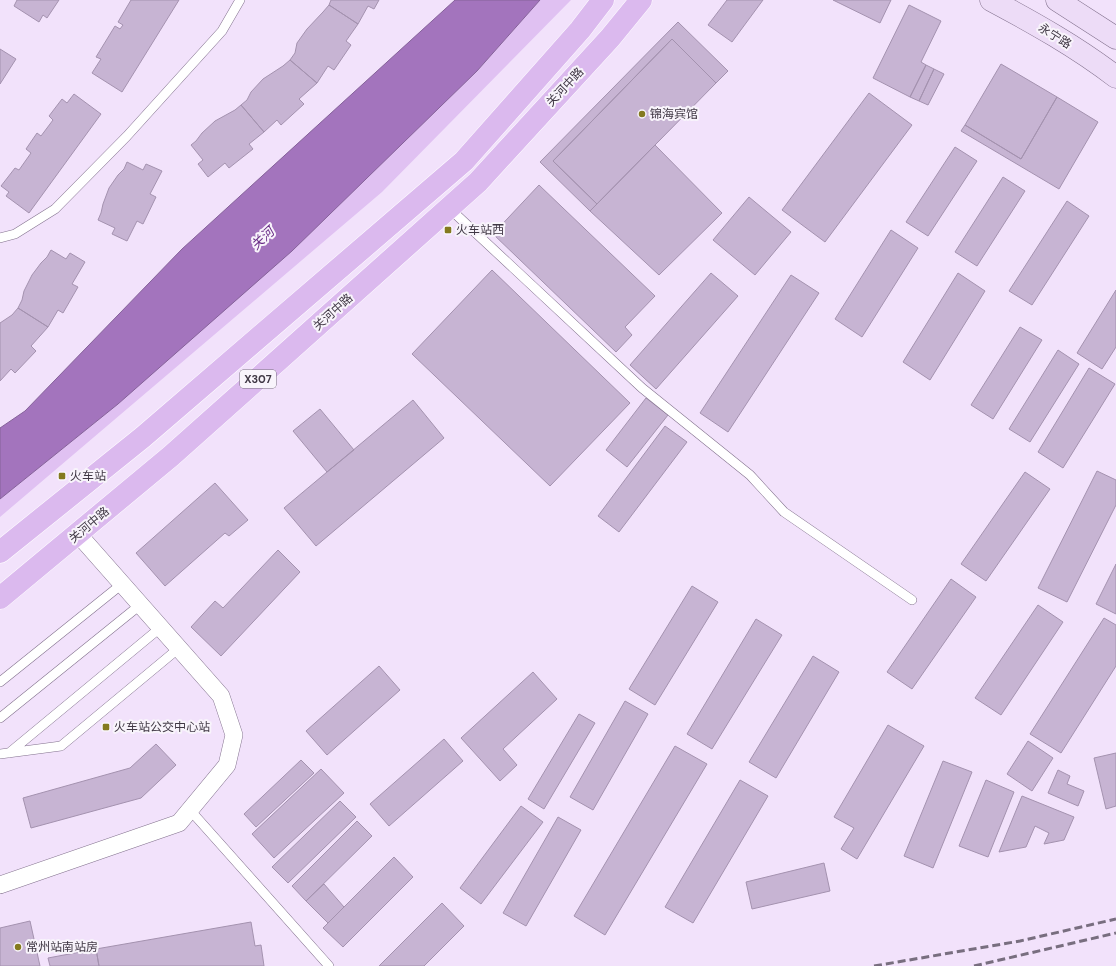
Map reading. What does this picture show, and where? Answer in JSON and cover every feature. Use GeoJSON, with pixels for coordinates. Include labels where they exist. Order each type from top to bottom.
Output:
{"type":"FeatureCollection","features":[{"type":"Feature","properties":{"kind":"main road"},"geometry":{"type":"LineString","coordinates":[[0,552],[143,437],[464,161],[580,30],[603,0]]}},
{"type":"Feature","properties":{"kind":"main road","name":"关河中路"},"geometry":{"type":"LineString","coordinates":[[0,598],[171,456],[484,176],[610,38],[641,0]]}},
{"type":"Feature","properties":{"kind":"main road","name":"永宁路"},"geometry":{"type":"LineString","coordinates":[[991,0],[1042,27],[1116,77]]}},
{"type":"Feature","properties":{"kind":"main road"},"geometry":{"type":"LineString","coordinates":[[1057,0],[1116,38]]}},
{"type":"Feature","properties":{"kind":"street"},"geometry":{"type":"LineString","coordinates":[[0,885],[180,823],[227,765],[234,735],[221,696],[78,534]]}},
{"type":"Feature","properties":{"kind":"lane"},"geometry":{"type":"LineString","coordinates":[[0,238],[15,234],[55,210],[127,136],[222,30],[240,0]]}},
{"type":"Feature","properties":{"kind":"lane"},"geometry":{"type":"LineString","coordinates":[[442,214],[642,388],[750,475],[784,512],[912,600]]}},
{"type":"Feature","properties":{"kind":"lane"},"geometry":{"type":"LineString","coordinates":[[0,682],[122,584]]}},
{"type":"Feature","properties":{"kind":"lane"},"geometry":{"type":"LineString","coordinates":[[0,718],[140,605]]}},
{"type":"Feature","properties":{"kind":"lane"},"geometry":{"type":"LineString","coordinates":[[5,753],[160,628]]}},
{"type":"Feature","properties":{"kind":"lane"},"geometry":{"type":"LineString","coordinates":[[5,753],[61,746],[179,648]]}},
{"type":"Feature","properties":{"kind":"lane"},"geometry":{"type":"LineString","coordinates":[[190,810],[329,966]]}},
{"type":"Feature","properties":{"kind":"shaded area"},"geometry":{"type":"Polygon","coordinates":[[[540,0],[571,0],[382,192],[0,517],[0,499],[118,404],[477,71],[540,0]]]}},
{"type":"Feature","properties":{"kind":"water","name":"关河"},"geometry":{"type":"Polygon","coordinates":[[[455,0],[540,0],[477,71],[292,251],[118,404],[0,499],[0,428],[25,411],[182,249],[455,0]]]}},
{"type":"Feature","properties":{"kind":"building"},"geometry":{"type":"Polygon","coordinates":[[[17,0],[59,0],[47,18],[43,15],[39,22],[14,6],[17,0]]]}},
{"type":"Feature","properties":{"kind":"building"},"geometry":{"type":"Polygon","coordinates":[[[131,0],[179,0],[122,92],[92,73],[101,59],[96,57],[115,26],[120,29],[123,25],[118,22],[131,0]]]}},
{"type":"Feature","properties":{"kind":"building"},"geometry":{"type":"Polygon","coordinates":[[[331,0],[379,0],[374,9],[368,6],[358,24],[329,5],[331,0]]]}},
{"type":"Feature","properties":{"kind":"building"},"geometry":{"type":"Polygon","coordinates":[[[727,0],[763,0],[732,42],[708,25],[727,0]]]}},
{"type":"Feature","properties":{"kind":"building"},"geometry":{"type":"Polygon","coordinates":[[[833,0],[891,0],[880,23],[833,0]]]}},
{"type":"Feature","properties":{"kind":"building"},"geometry":{"type":"Polygon","coordinates":[[[329,5],[358,24],[346,41],[351,45],[334,70],[328,66],[317,83],[290,60],[295,53],[297,43],[307,29],[329,5]]]}},
{"type":"Feature","properties":{"kind":"building"},"geometry":{"type":"Polygon","coordinates":[[[909,5],[941,21],[921,62],[926,65],[910,97],[873,78],[909,5]]]}},
{"type":"Feature","properties":{"kind":"building"},"geometry":{"type":"Polygon","coordinates":[[[678,22],[728,71],[716,83],[672,39],[553,161],[597,204],[590,211],[540,162],[678,22]]]}},
{"type":"Feature","properties":{"kind":"building","name":"锦海宾馆"},"geometry":{"type":"Polygon","coordinates":[[[672,39],[716,83],[597,204],[553,161],[672,39]]]}},
{"type":"Feature","properties":{"kind":"building"},"geometry":{"type":"Polygon","coordinates":[[[0,49],[16,59],[0,84],[0,49]]]}},
{"type":"Feature","properties":{"kind":"building"},"geometry":{"type":"Polygon","coordinates":[[[290,60],[317,83],[299,99],[304,104],[281,125],[277,120],[264,132],[241,105],[247,100],[251,92],[263,79],[290,60]]]}},
{"type":"Feature","properties":{"kind":"building"},"geometry":{"type":"Polygon","coordinates":[[[1001,64],[1057,97],[1021,159],[965,125],[1001,64]]]}},
{"type":"Feature","properties":{"kind":"building"},"geometry":{"type":"Polygon","coordinates":[[[926,65],[934,69],[919,101],[910,97],[926,65]]]}},
{"type":"Feature","properties":{"kind":"building"},"geometry":{"type":"Polygon","coordinates":[[[934,69],[944,74],[928,105],[919,101],[934,69]]]}},
{"type":"Feature","properties":{"kind":"building"},"geometry":{"type":"Polygon","coordinates":[[[869,93],[912,125],[825,242],[782,210],[869,93]]]}},
{"type":"Feature","properties":{"kind":"building"},"geometry":{"type":"Polygon","coordinates":[[[74,94],[101,114],[29,213],[6,196],[9,192],[1,186],[15,168],[19,170],[31,153],[26,149],[37,133],[41,136],[53,120],[49,116],[62,99],[67,103],[74,94]]]}},
{"type":"Feature","properties":{"kind":"building"},"geometry":{"type":"Polygon","coordinates":[[[1057,97],[1098,122],[1059,189],[961,131],[965,125],[1021,159],[1057,97]]]}},
{"type":"Feature","properties":{"kind":"building"},"geometry":{"type":"Polygon","coordinates":[[[241,105],[264,132],[249,144],[253,149],[229,168],[225,163],[208,177],[198,164],[203,160],[191,145],[215,121],[241,105]]]}},
{"type":"Feature","properties":{"kind":"building"},"geometry":{"type":"Polygon","coordinates":[[[655,145],[722,213],[659,275],[590,211],[655,145]]]}},
{"type":"Feature","properties":{"kind":"building"},"geometry":{"type":"Polygon","coordinates":[[[955,147],[977,161],[928,236],[906,222],[955,147]]]}},
{"type":"Feature","properties":{"kind":"building"},"geometry":{"type":"Polygon","coordinates":[[[127,162],[143,170],[146,164],[162,171],[150,194],[156,197],[143,224],[137,221],[127,241],[112,234],[115,228],[98,220],[109,188],[124,169],[127,162]]]}},
{"type":"Feature","properties":{"kind":"building"},"geometry":{"type":"Polygon","coordinates":[[[1003,177],[1025,191],[977,266],[955,252],[1003,177]]]}},
{"type":"Feature","properties":{"kind":"building"},"geometry":{"type":"Polygon","coordinates":[[[539,185],[655,296],[625,327],[632,335],[616,352],[493,234],[539,185]]]}},
{"type":"Feature","properties":{"kind":"building"},"geometry":{"type":"Polygon","coordinates":[[[749,197],[791,232],[755,275],[713,240],[749,197]]]}},
{"type":"Feature","properties":{"kind":"building"},"geometry":{"type":"Polygon","coordinates":[[[1067,201],[1089,216],[1032,305],[1009,291],[1067,201]]]}},
{"type":"Feature","properties":{"kind":"building"},"geometry":{"type":"Polygon","coordinates":[[[891,230],[918,248],[862,337],[835,319],[891,230]]]}},
{"type":"Feature","properties":{"kind":"building"},"geometry":{"type":"Polygon","coordinates":[[[51,250],[66,259],[70,253],[85,262],[72,284],[78,287],[63,313],[58,310],[48,327],[18,308],[32,275],[51,250]]]}},
{"type":"Feature","properties":{"kind":"building"},"geometry":{"type":"Polygon","coordinates":[[[492,270],[630,403],[550,486],[412,354],[492,270]]]}},
{"type":"Feature","properties":{"kind":"building"},"geometry":{"type":"Polygon","coordinates":[[[711,273],[738,296],[656,389],[630,365],[711,273]]]}},
{"type":"Feature","properties":{"kind":"building"},"geometry":{"type":"Polygon","coordinates":[[[958,273],[985,291],[930,380],[903,362],[958,273]]]}},
{"type":"Feature","properties":{"kind":"building"},"geometry":{"type":"Polygon","coordinates":[[[791,275],[819,293],[728,432],[700,413],[791,275]]]}},
{"type":"Feature","properties":{"kind":"building"},"geometry":{"type":"Polygon","coordinates":[[[1116,290],[1116,347],[1102,369],[1077,353],[1116,290]]]}},
{"type":"Feature","properties":{"kind":"building"},"geometry":{"type":"Polygon","coordinates":[[[18,308],[48,327],[31,346],[36,351],[15,373],[11,369],[0,381],[0,323],[12,315],[18,308]]]}},
{"type":"Feature","properties":{"kind":"building"},"geometry":{"type":"Polygon","coordinates":[[[1020,327],[1042,340],[993,419],[971,405],[1020,327]]]}},
{"type":"Feature","properties":{"kind":"building"},"geometry":{"type":"Polygon","coordinates":[[[1058,350],[1079,364],[1030,442],[1009,429],[1058,350]]]}},
{"type":"Feature","properties":{"kind":"building"},"geometry":{"type":"Polygon","coordinates":[[[1089,368],[1115,384],[1063,468],[1038,452],[1089,368]]]}},
{"type":"Feature","properties":{"kind":"building"},"geometry":{"type":"Polygon","coordinates":[[[646,398],[668,415],[627,467],[606,450],[646,398]]]}},
{"type":"Feature","properties":{"kind":"building"},"geometry":{"type":"Polygon","coordinates":[[[413,400],[444,438],[316,546],[284,508],[413,400]]]}},
{"type":"Feature","properties":{"kind":"building"},"geometry":{"type":"Polygon","coordinates":[[[320,409],[354,450],[327,472],[293,431],[320,409]]]}},
{"type":"Feature","properties":{"kind":"building"},"geometry":{"type":"Polygon","coordinates":[[[665,426],[687,442],[619,532],[598,516],[665,426]]]}},
{"type":"Feature","properties":{"kind":"building"},"geometry":{"type":"Polygon","coordinates":[[[1097,471],[1116,480],[1116,505],[1067,602],[1038,588],[1097,471]]]}},
{"type":"Feature","properties":{"kind":"building"},"geometry":{"type":"Polygon","coordinates":[[[1025,472],[1050,489],[986,581],[961,564],[1025,472]]]}},
{"type":"Feature","properties":{"kind":"building"},"geometry":{"type":"Polygon","coordinates":[[[215,483],[248,520],[229,536],[225,533],[165,586],[136,553],[215,483]]]}},
{"type":"Feature","properties":{"kind":"building"},"geometry":{"type":"Polygon","coordinates":[[[278,550],[300,572],[221,656],[191,627],[215,601],[223,608],[278,550]]]}},
{"type":"Feature","properties":{"kind":"building"},"geometry":{"type":"Polygon","coordinates":[[[1116,564],[1116,614],[1096,604],[1116,564]]]}},
{"type":"Feature","properties":{"kind":"building"},"geometry":{"type":"Polygon","coordinates":[[[951,579],[976,597],[912,689],[887,672],[951,579]]]}},
{"type":"Feature","properties":{"kind":"building"},"geometry":{"type":"Polygon","coordinates":[[[692,586],[718,602],[655,705],[629,689],[692,586]]]}},
{"type":"Feature","properties":{"kind":"building"},"geometry":{"type":"Polygon","coordinates":[[[1038,605],[1063,622],[1001,715],[975,698],[1038,605]]]}},
{"type":"Feature","properties":{"kind":"building"},"geometry":{"type":"Polygon","coordinates":[[[1104,618],[1116,625],[1116,666],[1061,753],[1030,734],[1104,618]]]}},
{"type":"Feature","properties":{"kind":"building"},"geometry":{"type":"Polygon","coordinates":[[[756,619],[782,635],[712,749],[687,734],[756,619]]]}},
{"type":"Feature","properties":{"kind":"building"},"geometry":{"type":"Polygon","coordinates":[[[813,656],[839,672],[776,778],[749,762],[813,656]]]}},
{"type":"Feature","properties":{"kind":"building"},"geometry":{"type":"Polygon","coordinates":[[[379,666],[400,690],[327,755],[306,731],[379,666]]]}},
{"type":"Feature","properties":{"kind":"building"},"geometry":{"type":"Polygon","coordinates":[[[533,672],[557,699],[503,749],[517,765],[500,781],[461,738],[533,672]]]}},
{"type":"Feature","properties":{"kind":"building"},"geometry":{"type":"Polygon","coordinates":[[[625,701],[648,714],[593,810],[570,797],[625,701]]]}},
{"type":"Feature","properties":{"kind":"building"},"geometry":{"type":"Polygon","coordinates":[[[579,714],[595,723],[544,809],[528,799],[579,714]]]}},
{"type":"Feature","properties":{"kind":"building"},"geometry":{"type":"Polygon","coordinates":[[[888,725],[924,746],[857,859],[841,849],[854,828],[834,817],[888,725]]]}},
{"type":"Feature","properties":{"kind":"building"},"geometry":{"type":"Polygon","coordinates":[[[444,739],[463,761],[389,826],[370,804],[444,739]]]}},
{"type":"Feature","properties":{"kind":"building"},"geometry":{"type":"Polygon","coordinates":[[[1028,741],[1053,758],[1032,791],[1007,774],[1028,741]]]}},
{"type":"Feature","properties":{"kind":"building"},"geometry":{"type":"Polygon","coordinates":[[[156,744],[176,765],[141,798],[31,828],[23,798],[130,768],[156,744]]]}},
{"type":"Feature","properties":{"kind":"building"},"geometry":{"type":"Polygon","coordinates":[[[675,746],[707,764],[605,935],[574,916],[675,746]]]}},
{"type":"Feature","properties":{"kind":"building"},"geometry":{"type":"Polygon","coordinates":[[[1116,753],[1116,806],[1106,809],[1094,758],[1116,753]]]}},
{"type":"Feature","properties":{"kind":"building"},"geometry":{"type":"Polygon","coordinates":[[[301,760],[314,773],[256,827],[244,814],[301,760]]]}},
{"type":"Feature","properties":{"kind":"building"},"geometry":{"type":"Polygon","coordinates":[[[943,761],[972,772],[933,868],[904,856],[943,761]]]}},
{"type":"Feature","properties":{"kind":"building"},"geometry":{"type":"Polygon","coordinates":[[[321,769],[344,793],[274,858],[252,834],[321,769]]]}},
{"type":"Feature","properties":{"kind":"building"},"geometry":{"type":"Polygon","coordinates":[[[1058,770],[1070,776],[1067,784],[1084,791],[1078,806],[1048,793],[1058,770]]]}},
{"type":"Feature","properties":{"kind":"building"},"geometry":{"type":"Polygon","coordinates":[[[740,780],[768,796],[693,923],[665,907],[740,780]]]}},
{"type":"Feature","properties":{"kind":"building"},"geometry":{"type":"Polygon","coordinates":[[[986,780],[1014,792],[988,857],[959,846],[986,780]]]}},
{"type":"Feature","properties":{"kind":"building"},"geometry":{"type":"Polygon","coordinates":[[[1022,796],[1074,817],[1064,840],[1044,844],[1049,833],[1035,826],[1026,847],[999,852],[1022,796]]]}},
{"type":"Feature","properties":{"kind":"building"},"geometry":{"type":"Polygon","coordinates":[[[340,801],[356,817],[288,883],[272,867],[340,801]]]}},
{"type":"Feature","properties":{"kind":"building"},"geometry":{"type":"Polygon","coordinates":[[[521,806],[543,822],[481,904],[460,888],[521,806]]]}},
{"type":"Feature","properties":{"kind":"building"},"geometry":{"type":"Polygon","coordinates":[[[558,817],[581,830],[526,926],[503,913],[558,817]]]}},
{"type":"Feature","properties":{"kind":"building"},"geometry":{"type":"Polygon","coordinates":[[[357,821],[372,836],[306,901],[292,886],[357,821]]]}},
{"type":"Feature","properties":{"kind":"building"},"geometry":{"type":"Polygon","coordinates":[[[394,857],[413,877],[343,947],[323,928],[394,857]]]}},
{"type":"Feature","properties":{"kind":"building"},"geometry":{"type":"Polygon","coordinates":[[[824,863],[830,891],[752,909],[746,882],[824,863]]]}},
{"type":"Feature","properties":{"kind":"building"},"geometry":{"type":"Polygon","coordinates":[[[324,884],[344,907],[328,923],[306,901],[324,884]]]}},
{"type":"Feature","properties":{"kind":"building"},"geometry":{"type":"Polygon","coordinates":[[[442,903],[464,926],[424,966],[379,966],[442,903]]]}},
{"type":"Feature","properties":{"kind":"building","name":"常州站南站房"},"geometry":{"type":"Polygon","coordinates":[[[30,921],[40,966],[0,966],[0,928],[30,921]]]}},
{"type":"Feature","properties":{"kind":"building"},"geometry":{"type":"Polygon","coordinates":[[[251,922],[255,946],[261,945],[264,966],[99,966],[96,949],[251,922]]]}},
{"type":"Feature","properties":{"kind":"building"},"geometry":{"type":"Polygon","coordinates":[[[96,949],[99,966],[50,966],[48,958],[96,949]]]}},
{"type":"Feature","properties":{"kind":"railway"},"geometry":{"type":"LineString","coordinates":[[874,966],[1020,941],[1116,919]]}},
{"type":"Feature","properties":{"kind":"railway"},"geometry":{"type":"LineString","coordinates":[[974,966],[1116,933]]}},
{"type":"Feature","properties":{"kind":"place","name":"锦海宾馆"},"geometry":{"type":"Point","coordinates":[642,114]}},
{"type":"Feature","properties":{"kind":"place","name":"火车站西"},"geometry":{"type":"Point","coordinates":[448,230]}},
{"type":"Feature","properties":{"kind":"place","name":"火车站"},"geometry":{"type":"Point","coordinates":[62,476]}},
{"type":"Feature","properties":{"kind":"place","name":"火车站公交中心站"},"geometry":{"type":"Point","coordinates":[106,727]}},
{"type":"Feature","properties":{"kind":"place","name":"常州站南站房"},"geometry":{"type":"Point","coordinates":[18,947]}}]}
